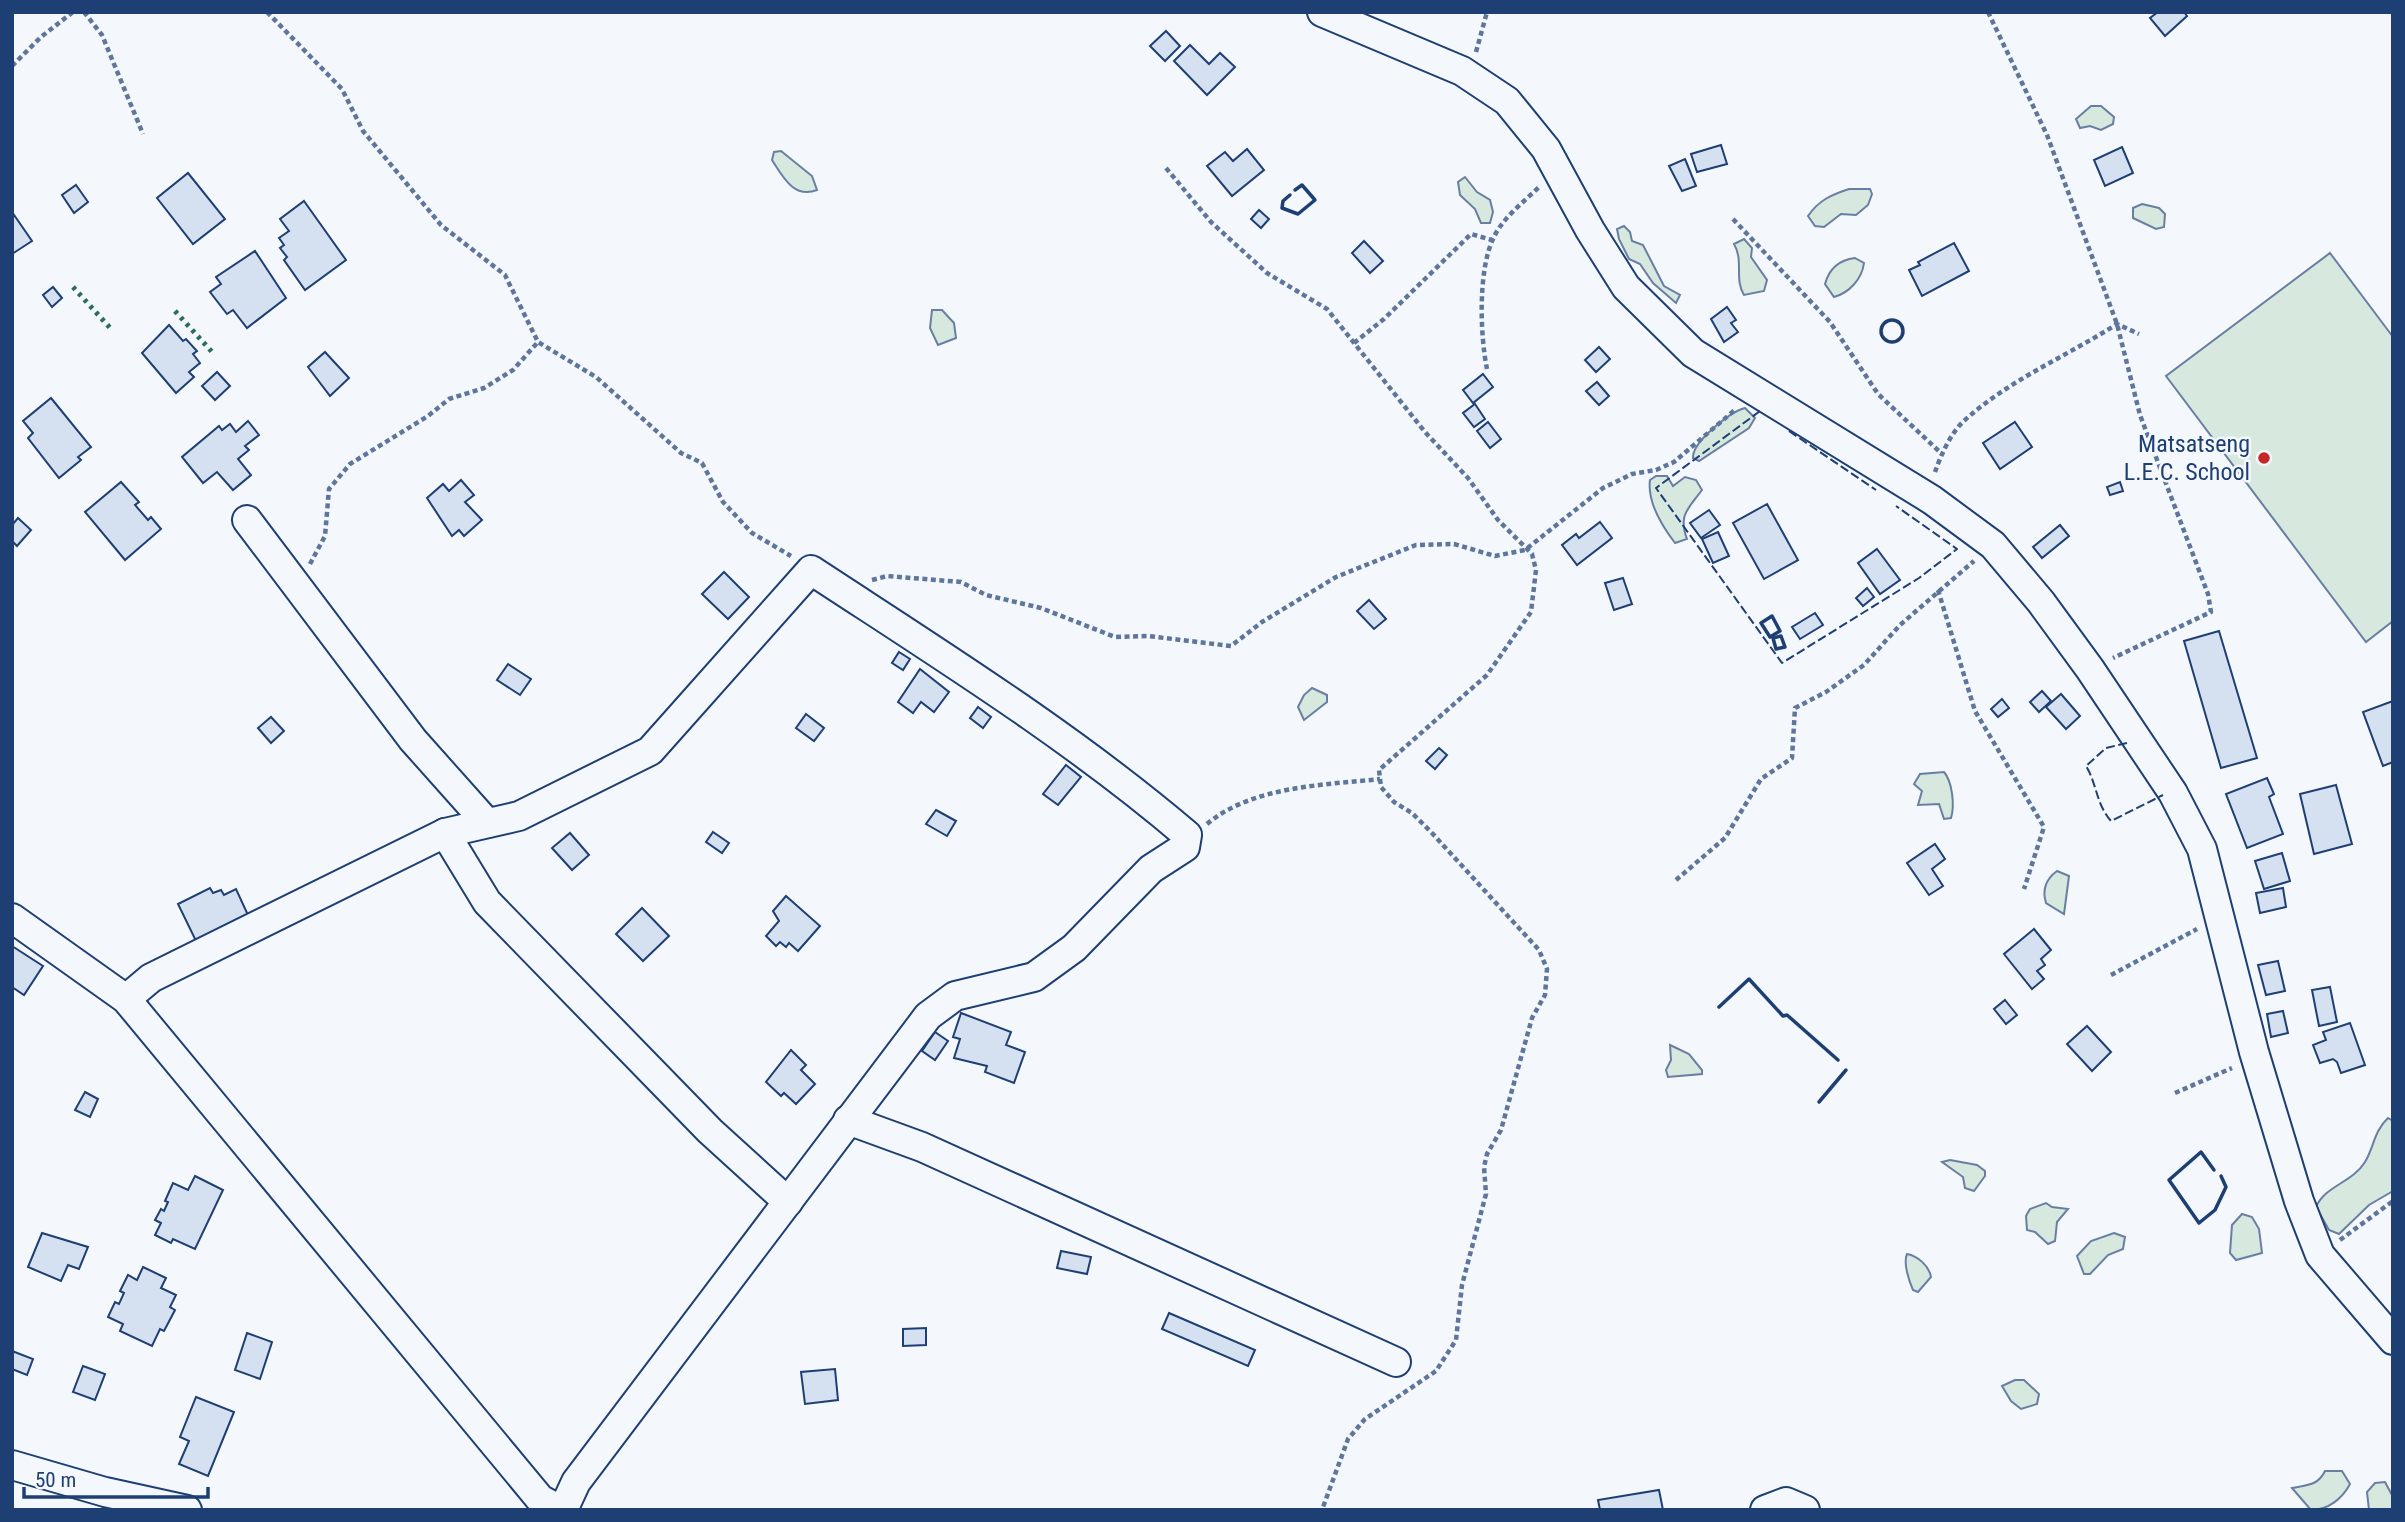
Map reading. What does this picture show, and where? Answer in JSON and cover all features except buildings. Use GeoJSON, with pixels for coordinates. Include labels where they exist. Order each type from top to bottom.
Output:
{"type":"FeatureCollection","features":[{"type":"Feature","properties":{"kind":"street"},"geometry":{"type":"LineString","coordinates":[[1322,12],[1470,76],[1513,108],[1540,139],[1590,230],[1626,287],[1693,353],[1932,500],[1993,545],[2090,668],[2173,793],[2202,849],[2256,1061],[2299,1201],[2320,1255],[2393,1340]]}},
{"type":"Feature","properties":{"kind":"street"},"geometry":{"type":"LineString","coordinates":[[247,520],[413,740],[487,824]]}},
{"type":"Feature","properties":{"kind":"street"},"geometry":{"type":"LineString","coordinates":[[12,918],[126,999],[540,1499],[562,1510],[576,1482],[928,1016],[955,996],[1034,977],[1074,948],[1151,869],[1185,847],[1187,835],[1138,793],[811,570],[650,751],[519,816],[445,833],[151,978],[126,999]]}},
{"type":"Feature","properties":{"kind":"street"},"geometry":{"type":"LineString","coordinates":[[445,833],[487,902],[710,1131],[788,1202]]}},
{"type":"Feature","properties":{"kind":"street"},"geometry":{"type":"LineString","coordinates":[[848,1120],[922,1147],[1396,1362]]}},
{"type":"Feature","properties":{"kind":"street"},"geometry":{"type":"LineString","coordinates":[[12,1465],[105,1492],[187,1510]]}},
{"type":"Feature","properties":{"kind":"street"},"geometry":{"type":"LineString","coordinates":[[1765,1510],[1786,1502],[1805,1510]]}},
{"type":"Feature","properties":{"kind":"path"},"geometry":{"type":"LineString","coordinates":[[12,65],[73,12]]}},
{"type":"Feature","properties":{"kind":"path"},"geometry":{"type":"LineString","coordinates":[[84,12],[102,35],[143,134]]}},
{"type":"Feature","properties":{"kind":"path"},"geometry":{"type":"LineString","coordinates":[[267,12],[342,89],[363,131],[441,225],[505,275],[538,342],[596,377],[681,453],[702,463],[723,502],[752,533],[811,570]]}},
{"type":"Feature","properties":{"kind":"path"},"geometry":{"type":"LineString","coordinates":[[1470,76],[1487,12]]}},
{"type":"Feature","properties":{"kind":"path"},"geometry":{"type":"LineString","coordinates":[[1988,12],[2047,135],[2117,324],[2140,415],[2208,594],[2211,612],[2090,668]]}},
{"type":"Feature","properties":{"kind":"path"},"geometry":{"type":"LineString","coordinates":[[1166,168],[1211,222],[1267,273],[1327,309],[1525,550],[1532,554],[1536,570],[1531,612],[1487,675],[1452,709],[1397,752],[1379,770],[1381,787],[1394,802],[1412,813],[1432,833],[1539,950],[1547,969],[1545,995],[1532,1017],[1502,1130],[1487,1154],[1484,1167],[1486,1194],[1462,1285],[1456,1340],[1436,1371],[1365,1419],[1348,1439],[1322,1510]]}},
{"type":"Feature","properties":{"kind":"path"},"geometry":{"type":"LineString","coordinates":[[1486,369],[1481,337],[1483,286],[1492,240],[1509,216],[1558,169]]}},
{"type":"Feature","properties":{"kind":"path"},"geometry":{"type":"LineString","coordinates":[[1733,219],[1830,322],[1878,394],[1942,454]]}},
{"type":"Feature","properties":{"kind":"path"},"geometry":{"type":"LineString","coordinates":[[1354,343],[1384,319],[1471,234],[1492,240]]}},
{"type":"Feature","properties":{"kind":"path"},"geometry":{"type":"LineString","coordinates":[[2117,324],[2138,334]]}},
{"type":"Feature","properties":{"kind":"path"},"geometry":{"type":"LineString","coordinates":[[1932,500],[1931,485],[1942,454],[1963,421],[2039,368],[2073,353],[2117,324]]}},
{"type":"Feature","properties":{"kind":"path"},"geometry":{"type":"LineString","coordinates":[[294,582],[314,559],[325,536],[329,489],[350,464],[428,416],[449,399],[484,388],[513,370],[538,342]]}},
{"type":"Feature","properties":{"kind":"path"},"geometry":{"type":"LineString","coordinates":[[847,594],[863,583],[887,576],[961,582],[986,595],[1041,608],[1115,637],[1148,636],[1231,646],[1262,622],[1336,577],[1416,545],[1454,544],[1495,556],[1525,550],[1603,488],[1632,474],[1656,470],[1674,462],[1755,393]]}},
{"type":"Feature","properties":{"kind":"path"},"geometry":{"type":"LineString","coordinates":[[1676,880],[1725,838],[1761,779],[1792,758],[1795,708],[1826,692],[1864,665],[1900,625],[1993,545]]}},
{"type":"Feature","properties":{"kind":"path"},"geometry":{"type":"LineString","coordinates":[[1938,590],[1975,711],[2044,827],[2024,889]]}},
{"type":"Feature","properties":{"kind":"path"},"geometry":{"type":"LineString","coordinates":[[1187,835],[1234,806],[1275,794],[1380,779]]}},
{"type":"Feature","properties":{"kind":"path"},"geometry":{"type":"LineString","coordinates":[[2111,975],[2193,929],[2222,928]]}},
{"type":"Feature","properties":{"kind":"path"},"geometry":{"type":"LineString","coordinates":[[2175,1093],[2219,1072],[2256,1061]]}},
{"type":"Feature","properties":{"kind":"path"},"geometry":{"type":"LineString","coordinates":[[2320,1255],[2393,1201]]}},
{"type":"Feature","properties":{"kind":"shaded area"},"geometry":{"type":"Polygon","coordinates":[[[2091,106],[2101,106],[2114,117],[2113,124],[2101,130],[2090,126],[2080,128],[2076,119],[2091,106]]]}},
{"type":"Feature","properties":{"kind":"shaded area"},"geometry":{"type":"Polygon","coordinates":[[[781,151],[812,176],[817,190],[802,192],[790,185],[772,160],[774,152],[781,151]]]}},
{"type":"Feature","properties":{"kind":"shaded area"},"geometry":{"type":"Polygon","coordinates":[[[1465,177],[1477,192],[1490,200],[1493,212],[1490,223],[1481,223],[1475,209],[1460,195],[1458,182],[1465,177]]]}},
{"type":"Feature","properties":{"kind":"shaded area"},"geometry":{"type":"Polygon","coordinates":[[[1849,189],[1870,189],[1872,194],[1868,205],[1856,215],[1841,214],[1824,227],[1815,226],[1808,216],[1812,210],[1826,199],[1849,189]]]}},
{"type":"Feature","properties":{"kind":"shaded area"},"geometry":{"type":"Polygon","coordinates":[[[2142,204],[2159,208],[2165,214],[2164,227],[2156,229],[2133,218],[2133,208],[2142,204]]]}},
{"type":"Feature","properties":{"kind":"shaded area"},"geometry":{"type":"Polygon","coordinates":[[[1624,226],[1630,232],[1632,241],[1643,245],[1664,286],[1680,295],[1676,303],[1653,283],[1640,264],[1629,259],[1617,229],[1624,226]]]}},
{"type":"Feature","properties":{"kind":"shaded area"},"geometry":{"type":"Polygon","coordinates":[[[1744,239],[1752,248],[1751,257],[1767,280],[1764,291],[1744,295],[1734,244],[1744,239]]]}},
{"type":"Feature","properties":{"kind":"shaded area"},"geometry":{"type":"Polygon","coordinates":[[[2330,253],[2393,337],[2393,621],[2366,642],[2166,376],[2330,253]]]}},
{"type":"Feature","properties":{"kind":"shaded area"},"geometry":{"type":"Polygon","coordinates":[[[1855,258],[1864,263],[1858,280],[1850,289],[1834,297],[1825,284],[1829,274],[1840,263],[1855,258]]]}},
{"type":"Feature","properties":{"kind":"shaded area"},"geometry":{"type":"Polygon","coordinates":[[[932,310],[942,310],[954,323],[956,338],[938,345],[930,328],[932,310]]]}},
{"type":"Feature","properties":{"kind":"shaded area"},"geometry":{"type":"Polygon","coordinates":[[[1745,408],[1755,418],[1749,428],[1699,461],[1693,458],[1694,451],[1713,428],[1745,408]]]}},
{"type":"Feature","properties":{"kind":"shaded area"},"geometry":{"type":"Polygon","coordinates":[[[1656,476],[1667,476],[1673,486],[1685,477],[1696,480],[1702,490],[1684,518],[1687,539],[1675,543],[1656,513],[1650,480],[1656,476]]]}},
{"type":"Feature","properties":{"kind":"shaded area"},"geometry":{"type":"Polygon","coordinates":[[[1312,688],[1327,695],[1327,702],[1304,720],[1298,707],[1304,695],[1312,688]]]}},
{"type":"Feature","properties":{"kind":"shaded area"},"geometry":{"type":"Polygon","coordinates":[[[1944,772],[1951,787],[1953,807],[1951,818],[1944,819],[1939,804],[1918,805],[1922,791],[1914,784],[1920,774],[1944,772]]]}},
{"type":"Feature","properties":{"kind":"shaded area"},"geometry":{"type":"Polygon","coordinates":[[[2057,871],[2069,876],[2064,914],[2046,903],[2044,894],[2046,885],[2057,871]]]}},
{"type":"Feature","properties":{"kind":"shaded area"},"geometry":{"type":"Polygon","coordinates":[[[1670,1045],[1689,1054],[1702,1070],[1702,1074],[1668,1077],[1666,1070],[1671,1060],[1670,1045]]]}},
{"type":"Feature","properties":{"kind":"shaded area"},"geometry":{"type":"Polygon","coordinates":[[[2388,1118],[2393,1121],[2393,1191],[2369,1205],[2339,1234],[2329,1230],[2316,1207],[2326,1194],[2360,1169],[2380,1128],[2388,1118]]]}},
{"type":"Feature","properties":{"kind":"shaded area"},"geometry":{"type":"Polygon","coordinates":[[[1950,1160],[1977,1165],[1985,1171],[1985,1176],[1974,1191],[1965,1188],[1963,1177],[1942,1162],[1950,1160]]]}},
{"type":"Feature","properties":{"kind":"shaded area"},"geometry":{"type":"Polygon","coordinates":[[[2046,1203],[2052,1207],[2068,1209],[2057,1222],[2055,1241],[2048,1244],[2035,1232],[2027,1230],[2026,1216],[2030,1209],[2046,1203]]]}},
{"type":"Feature","properties":{"kind":"shaded area"},"geometry":{"type":"Polygon","coordinates":[[[2242,1214],[2252,1217],[2259,1229],[2262,1253],[2236,1260],[2230,1253],[2232,1225],[2242,1214]]]}},
{"type":"Feature","properties":{"kind":"shaded area"},"geometry":{"type":"Polygon","coordinates":[[[2114,1233],[2125,1237],[2123,1249],[2108,1255],[2090,1274],[2084,1274],[2077,1256],[2091,1241],[2114,1233]]]}},
{"type":"Feature","properties":{"kind":"shaded area"},"geometry":{"type":"Polygon","coordinates":[[[1907,1254],[1922,1262],[1930,1273],[1931,1277],[1918,1292],[1913,1290],[1908,1277],[1907,1254]]]}},
{"type":"Feature","properties":{"kind":"shaded area"},"geometry":{"type":"Polygon","coordinates":[[[2015,1380],[2024,1380],[2039,1394],[2037,1404],[2021,1409],[2011,1401],[2002,1386],[2015,1380]]]}},
{"type":"Feature","properties":{"kind":"shaded area"},"geometry":{"type":"Polygon","coordinates":[[[2325,1471],[2342,1471],[2350,1484],[2334,1503],[2311,1510],[2292,1488],[2315,1482],[2325,1471]]]}},
{"type":"Feature","properties":{"kind":"shaded area"},"geometry":{"type":"Polygon","coordinates":[[[2385,1482],[2393,1497],[2392,1510],[2369,1510],[2367,1492],[2375,1483],[2385,1482]]]}},
{"type":"Feature","properties":{"kind":"hedge"},"geometry":{"type":"LineString","coordinates":[[73,287],[112,330]]}},
{"type":"Feature","properties":{"kind":"hedge"},"geometry":{"type":"LineString","coordinates":[[175,311],[213,353]]}},
{"type":"Feature","properties":{"kind":"fence"},"geometry":{"type":"LineString","coordinates":[[1760,411],[1656,488],[1782,663],[1919,578],[1957,549],[1896,506]]}},
{"type":"Feature","properties":{"kind":"fence"},"geometry":{"type":"LineString","coordinates":[[1789,431],[1876,490]]}},
{"type":"Feature","properties":{"kind":"fence"},"geometry":{"type":"LineString","coordinates":[[2127,743],[2106,748],[2086,766],[2106,814],[2111,821],[2163,795]]}},
{"type":"Feature","properties":{"kind":"wall"},"geometry":{"type":"LineString","coordinates":[[1290,195],[1283,201],[1282,208],[1298,214],[1315,200],[1302,185],[1295,190]]}},
{"type":"Feature","properties":{"kind":"wall"},"geometry":{"type":"LineString","coordinates":[[1892,320],[1900,323],[1903,331],[1900,339],[1892,342],[1884,339],[1881,331],[1884,323],[1892,320]]}},
{"type":"Feature","properties":{"kind":"wall"},"geometry":{"type":"LineString","coordinates":[[1772,616],[1780,631],[1770,637],[1761,623],[1772,616]]}},
{"type":"Feature","properties":{"kind":"wall"},"geometry":{"type":"LineString","coordinates":[[1781,636],[1785,647],[1776,649],[1773,638],[1781,636]]}},
{"type":"Feature","properties":{"kind":"wall"},"geometry":{"type":"LineString","coordinates":[[1719,1007],[1749,979],[1783,1016],[1787,1015],[1838,1060]]}},
{"type":"Feature","properties":{"kind":"wall"},"geometry":{"type":"LineString","coordinates":[[1819,1102],[1846,1070]]}},
{"type":"Feature","properties":{"kind":"wall"},"geometry":{"type":"LineString","coordinates":[[2214,1170],[2201,1152],[2169,1180],[2199,1223],[2215,1210],[2226,1187],[2221,1176]]}},
{"type":"Feature","properties":{"kind":"place","name":"Matsatseng L.E.C. School"},"geometry":{"type":"Point","coordinates":[2264,458]}}]}
